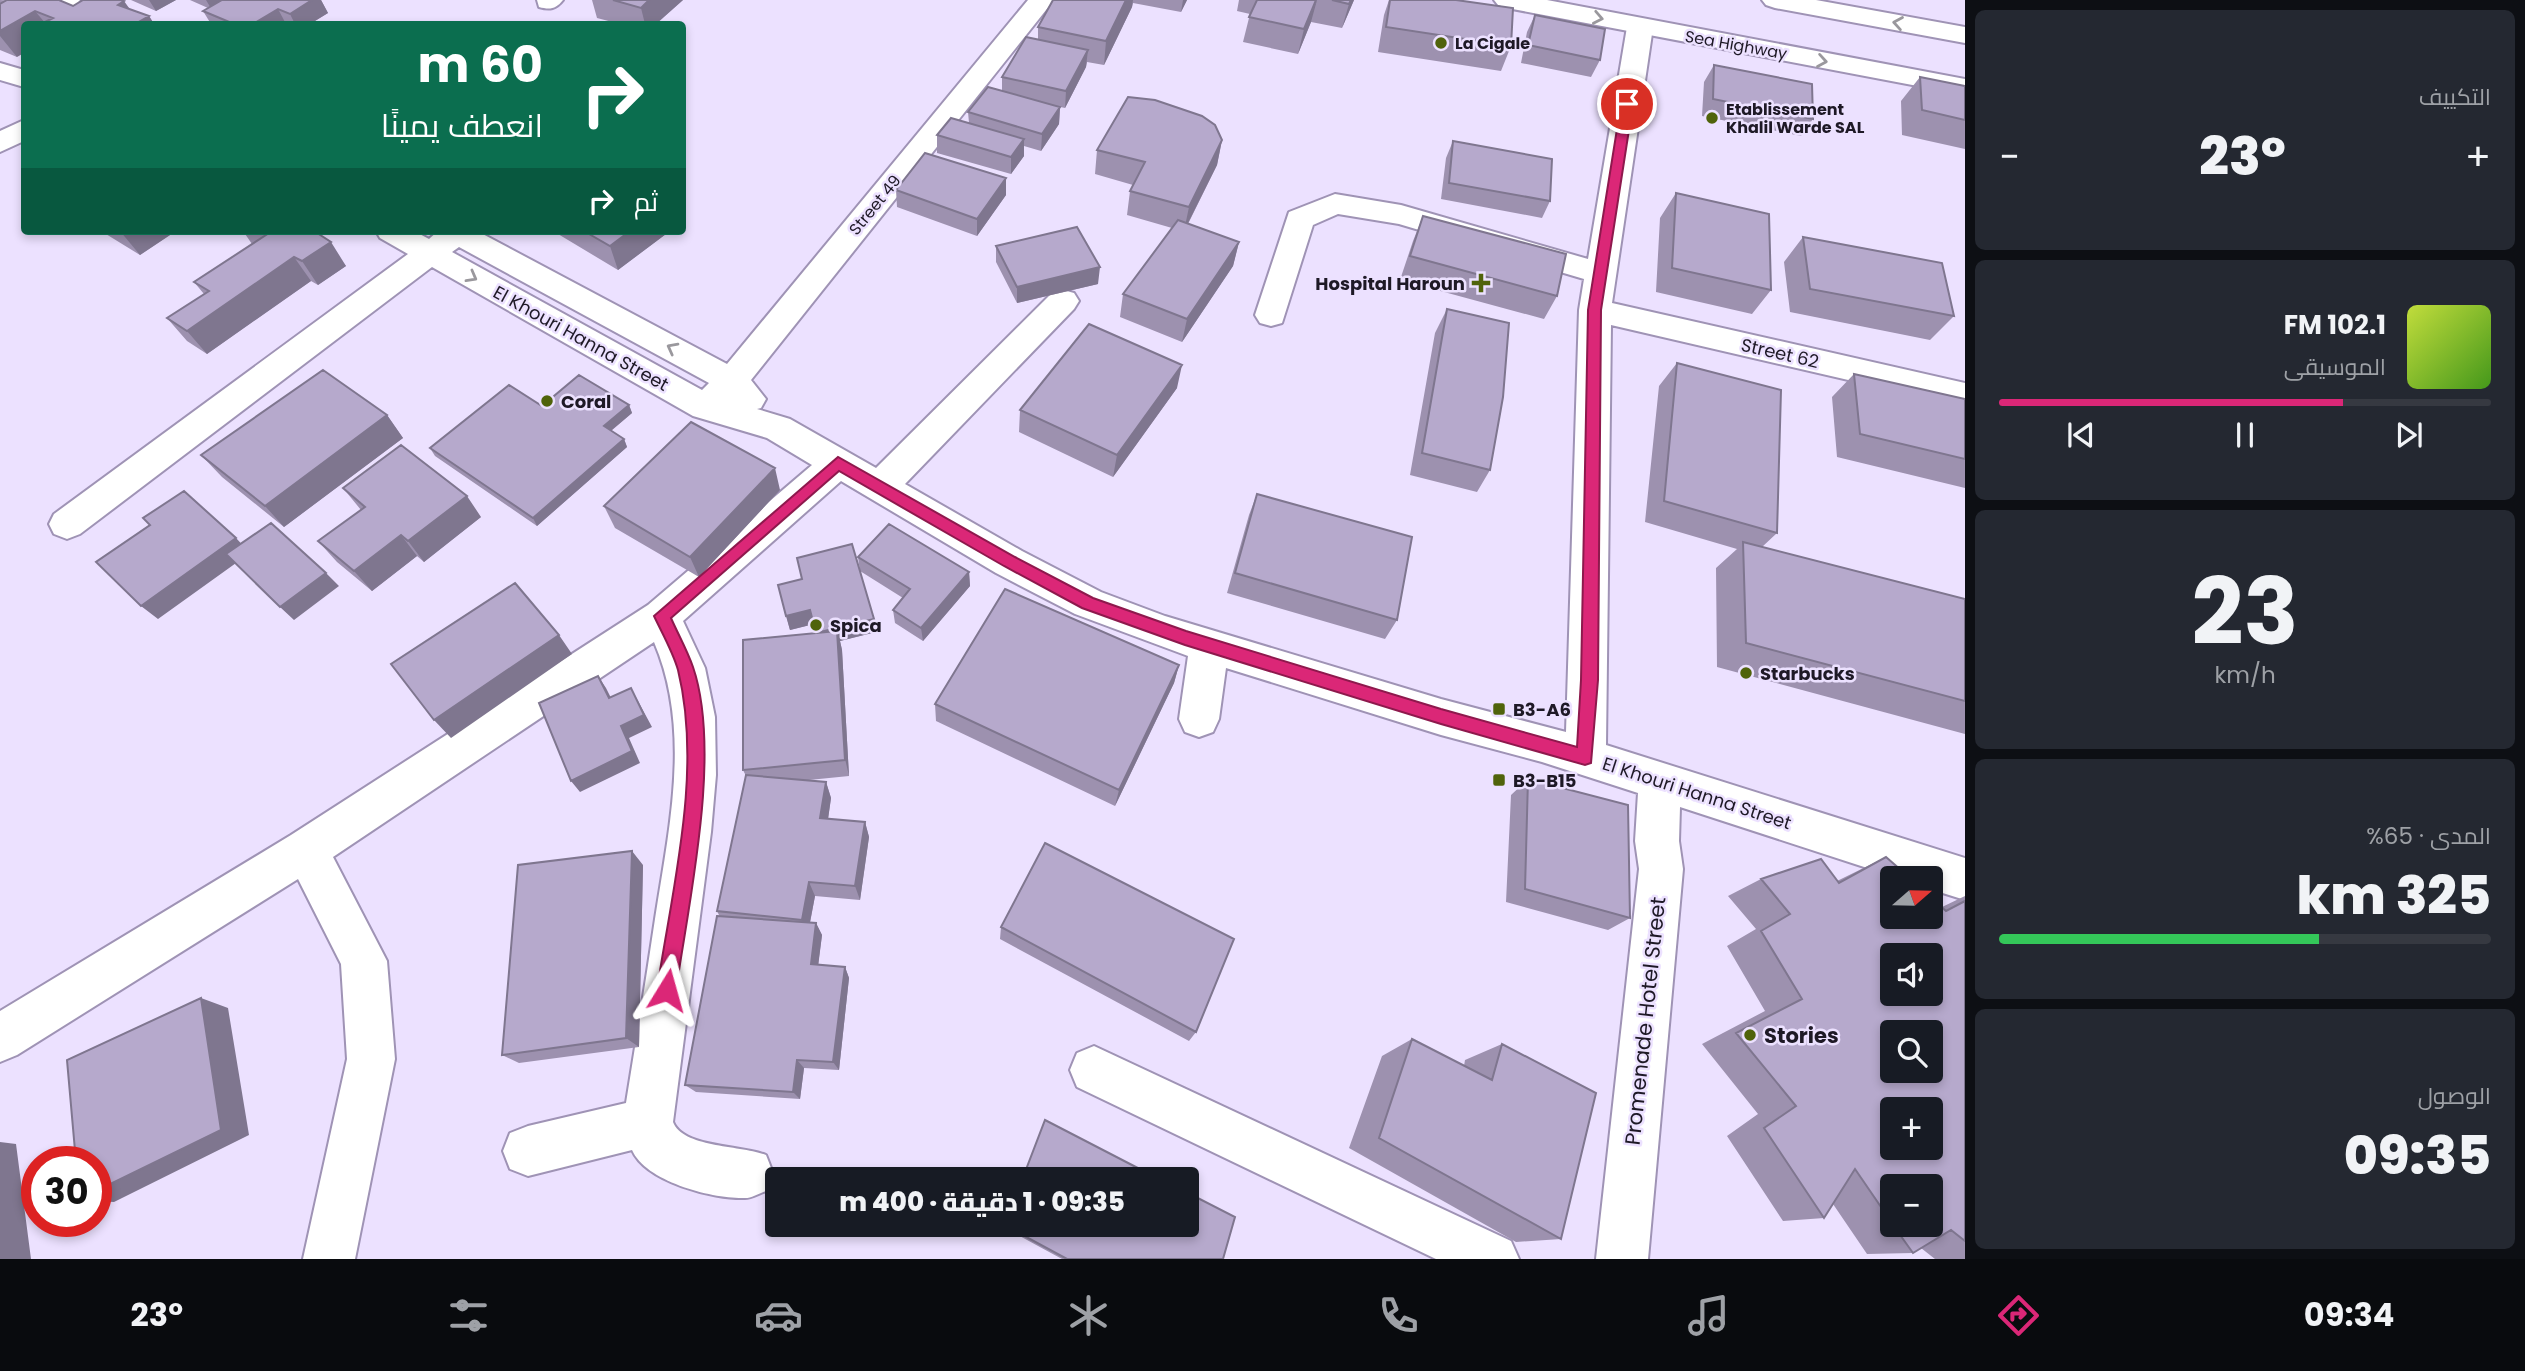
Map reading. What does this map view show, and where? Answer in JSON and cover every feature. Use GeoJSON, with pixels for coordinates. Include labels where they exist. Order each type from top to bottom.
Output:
{"type":"FeatureCollection","features":[{"type":"Feature","properties":{"kind":"main road"},"geometry":{"type":"LineString","coordinates":[[29,21],[67,0]]}},
{"type":"Feature","properties":{"kind":"main road","name":"Street 49"},"geometry":{"type":"LineString","coordinates":[[705,407],[732,381],[1041,0]]}},
{"type":"Feature","properties":{"kind":"main road","name":"Sea Highway"},"geometry":{"type":"LineString","coordinates":[[1507,0],[1965,87]]}},
{"type":"Feature","properties":{"kind":"main road"},"geometry":{"type":"LineString","coordinates":[[1775,0],[1965,35]]}},
{"type":"Feature","properties":{"kind":"main road"},"geometry":{"type":"LineString","coordinates":[[0,37],[21,25]]}},
{"type":"Feature","properties":{"kind":"main road"},"geometry":{"type":"LineString","coordinates":[[1585,757],[1589,680],[1595,310],[1640,27]]}},
{"type":"Feature","properties":{"kind":"main road"},"geometry":{"type":"LineString","coordinates":[[0,57],[21,63]]}},
{"type":"Feature","properties":{"kind":"main road"},"geometry":{"type":"LineString","coordinates":[[0,71],[21,78]]}},
{"type":"Feature","properties":{"kind":"main road"},"geometry":{"type":"LineString","coordinates":[[0,143],[21,132]]}},
{"type":"Feature","properties":{"kind":"main road"},"geometry":{"type":"LineString","coordinates":[[1271,315],[1300,219],[1335,204],[1401,215],[1601,273]]}},
{"type":"Feature","properties":{"kind":"main road","name":"El Khouri Hanna Street"},"geometry":{"type":"LineString","coordinates":[[398,235],[705,407],[778,428],[1009,562],[1088,603],[1209,646],[1441,717],[1585,757],[1965,879]]}},
{"type":"Feature","properties":{"kind":"main road"},"geometry":{"type":"LineString","coordinates":[[67,524],[451,235]]}},
{"type":"Feature","properties":{"kind":"main road","name":"El Khouri Hanna Street"},"geometry":{"type":"LineString","coordinates":[[461,235],[732,381],[778,428]]}},
{"type":"Feature","properties":{"kind":"main road"},"geometry":{"type":"LineString","coordinates":[[880,487],[1063,301]]}},
{"type":"Feature","properties":{"kind":"main road","name":"Street 62"},"geometry":{"type":"LineString","coordinates":[[1595,310],[1965,395]]}},
{"type":"Feature","properties":{"kind":"main road"},"geometry":{"type":"LineString","coordinates":[[0,1038],[306,850],[662,616],[838,463]]}},
{"type":"Feature","properties":{"kind":"main road"},"geometry":{"type":"LineString","coordinates":[[662,616],[685,668],[695,717],[695,775],[690,832],[648,1122],[653,1140],[666,1152],[715,1170],[748,1172]]}},
{"type":"Feature","properties":{"kind":"main road"},"geometry":{"type":"LineString","coordinates":[[1199,719],[1209,646]]}},
{"type":"Feature","properties":{"kind":"main road","name":"Promenade Hotel Street"},"geometry":{"type":"LineString","coordinates":[[1629,1256],[1661,869],[1657,841],[1660,783]]}},
{"type":"Feature","properties":{"kind":"main road"},"geometry":{"type":"LineString","coordinates":[[306,850],[364,961],[371,1059],[329,1259]]}},
{"type":"Feature","properties":{"kind":"main road"},"geometry":{"type":"LineString","coordinates":[[1094,1070],[1493,1259]]}},
{"type":"Feature","properties":{"kind":"main road"},"geometry":{"type":"LineString","coordinates":[[528,1151],[648,1122]]}},
{"type":"Feature","properties":{"kind":"building"},"geometry":{"type":"Polygon","coordinates":[[[7,0],[59,0],[73,6],[83,0],[121,0],[124,1],[118,5],[149,16],[140,21],[47,21],[53,18],[35,11],[0,31],[0,4],[7,0]]]}},
{"type":"Feature","properties":{"kind":"building"},"geometry":{"type":"Polygon","coordinates":[[[222,0],[312,0],[290,14],[278,9],[258,21],[227,21],[203,11],[222,0]]]}},
{"type":"Feature","properties":{"kind":"building"},"geometry":{"type":"Polygon","coordinates":[[[613,0],[649,0],[641,8],[613,0]]]}},
{"type":"Feature","properties":{"kind":"building"},"geometry":{"type":"Polygon","coordinates":[[[1053,0],[1126,0],[1106,41],[1038,27],[1053,0]]]}},
{"type":"Feature","properties":{"kind":"building"},"geometry":{"type":"Polygon","coordinates":[[[1257,0],[1316,0],[1304,29],[1249,17],[1257,0]]]}},
{"type":"Feature","properties":{"kind":"building"},"geometry":{"type":"Polygon","coordinates":[[[1332,0],[1351,0],[1349,4],[1332,0]]]}},
{"type":"Feature","properties":{"kind":"building"},"geometry":{"type":"Polygon","coordinates":[[[1390,0],[1456,0],[1513,8],[1511,46],[1386,27],[1390,0]]]}},
{"type":"Feature","properties":{"kind":"building"},"geometry":{"type":"Polygon","coordinates":[[[1535,15],[1605,29],[1600,60],[1528,45],[1535,15]]]}},
{"type":"Feature","properties":{"kind":"building"},"geometry":{"type":"Polygon","coordinates":[[[1026,37],[1088,50],[1066,91],[1002,77],[1026,37]]]}},
{"type":"Feature","properties":{"kind":"building"},"geometry":{"type":"Polygon","coordinates":[[[1714,65],[1812,84],[1813,119],[1713,99],[1714,65]]]}},
{"type":"Feature","properties":{"kind":"building"},"geometry":{"type":"Polygon","coordinates":[[[1920,77],[1965,86],[1965,120],[1922,110],[1920,77]]]}},
{"type":"Feature","properties":{"kind":"building"},"geometry":{"type":"Polygon","coordinates":[[[988,87],[1060,107],[1042,134],[968,112],[988,87]]]}},
{"type":"Feature","properties":{"kind":"building"},"geometry":{"type":"Polygon","coordinates":[[[1128,97],[1155,100],[1202,116],[1215,125],[1222,140],[1189,207],[1130,191],[1145,162],[1097,150],[1128,97]]]}},
{"type":"Feature","properties":{"kind":"building"},"geometry":{"type":"Polygon","coordinates":[[[951,118],[1024,139],[1011,157],[937,135],[951,118]]]}},
{"type":"Feature","properties":{"kind":"building"},"geometry":{"type":"Polygon","coordinates":[[[1453,141],[1552,159],[1550,201],[1449,183],[1453,141]]]}},
{"type":"Feature","properties":{"kind":"building"},"geometry":{"type":"Polygon","coordinates":[[[925,153],[1006,178],[977,219],[896,190],[925,153]]]}},
{"type":"Feature","properties":{"kind":"building"},"geometry":{"type":"Polygon","coordinates":[[[1676,193],[1769,214],[1771,290],[1672,268],[1676,193]]]}},
{"type":"Feature","properties":{"kind":"building"},"geometry":{"type":"Polygon","coordinates":[[[1423,216],[1566,254],[1557,296],[1410,256],[1423,216]]]}},
{"type":"Feature","properties":{"kind":"building"},"geometry":{"type":"Polygon","coordinates":[[[1178,220],[1239,242],[1187,319],[1123,294],[1178,220]]]}},
{"type":"Feature","properties":{"kind":"building"},"geometry":{"type":"Polygon","coordinates":[[[1077,227],[1100,267],[1017,287],[996,246],[1077,227]]]}},
{"type":"Feature","properties":{"kind":"building"},"geometry":{"type":"Polygon","coordinates":[[[266,235],[320,235],[331,242],[302,261],[294,257],[187,331],[167,318],[209,291],[194,282],[266,235]]]}},
{"type":"Feature","properties":{"kind":"building"},"geometry":{"type":"Polygon","coordinates":[[[591,235],[625,235],[610,246],[591,235]]]}},
{"type":"Feature","properties":{"kind":"building"},"geometry":{"type":"Polygon","coordinates":[[[1803,237],[1942,263],[1954,316],[1810,289],[1803,237]]]}},
{"type":"Feature","properties":{"kind":"building"},"geometry":{"type":"Polygon","coordinates":[[[1447,309],[1509,323],[1503,397],[1490,470],[1422,453],[1447,309]]]}},
{"type":"Feature","properties":{"kind":"building"},"geometry":{"type":"Polygon","coordinates":[[[1089,324],[1182,365],[1117,455],[1020,410],[1089,324]]]}},
{"type":"Feature","properties":{"kind":"building"},"geometry":{"type":"Polygon","coordinates":[[[1677,363],[1781,390],[1777,533],[1664,501],[1677,363]]]}},
{"type":"Feature","properties":{"kind":"building"},"geometry":{"type":"Polygon","coordinates":[[[323,370],[387,415],[265,506],[201,455],[323,370]]]}},
{"type":"Feature","properties":{"kind":"building"},"geometry":{"type":"Polygon","coordinates":[[[1854,374],[1965,399],[1965,459],[1860,434],[1854,374]]]}},
{"type":"Feature","properties":{"kind":"building"},"geometry":{"type":"Polygon","coordinates":[[[579,375],[629,405],[604,426],[624,439],[533,518],[430,448],[509,385],[542,406],[579,375]]]}},
{"type":"Feature","properties":{"kind":"building"},"geometry":{"type":"Polygon","coordinates":[[[691,422],[775,468],[690,557],[604,506],[691,422]]]}},
{"type":"Feature","properties":{"kind":"building"},"geometry":{"type":"Polygon","coordinates":[[[401,445],[467,496],[408,541],[401,535],[354,571],[318,541],[365,507],[343,488],[401,445]]]}},
{"type":"Feature","properties":{"kind":"building"},"geometry":{"type":"Polygon","coordinates":[[[184,491],[236,538],[141,606],[96,562],[150,525],[143,518],[184,491]]]}},
{"type":"Feature","properties":{"kind":"building"},"geometry":{"type":"Polygon","coordinates":[[[1257,494],[1412,537],[1397,620],[1235,573],[1257,494]]]}},
{"type":"Feature","properties":{"kind":"building"},"geometry":{"type":"Polygon","coordinates":[[[271,523],[326,573],[280,607],[226,554],[271,523]]]}},
{"type":"Feature","properties":{"kind":"building"},"geometry":{"type":"Polygon","coordinates":[[[889,524],[969,572],[921,628],[893,610],[910,589],[858,557],[889,524]]]}},
{"type":"Feature","properties":{"kind":"building"},"geometry":{"type":"Polygon","coordinates":[[[1743,542],[1965,599],[1965,701],[1746,643],[1743,542]]]}},
{"type":"Feature","properties":{"kind":"building"},"geometry":{"type":"Polygon","coordinates":[[[852,544],[874,619],[816,633],[810,610],[786,616],[778,585],[802,579],[797,558],[852,544]]]}},
{"type":"Feature","properties":{"kind":"building"},"geometry":{"type":"Polygon","coordinates":[[[515,583],[559,635],[434,720],[391,664],[515,583]]]}},
{"type":"Feature","properties":{"kind":"building"},"geometry":{"type":"Polygon","coordinates":[[[1005,589],[1179,665],[1119,790],[935,704],[1005,589]]]}},
{"type":"Feature","properties":{"kind":"building"},"geometry":{"type":"Polygon","coordinates":[[[837,631],[845,760],[743,770],[743,640],[837,631]]]}},
{"type":"Feature","properties":{"kind":"building"},"geometry":{"type":"Polygon","coordinates":[[[598,676],[609,698],[631,688],[644,715],[621,726],[632,751],[571,781],[539,703],[598,676]]]}},
{"type":"Feature","properties":{"kind":"building"},"geometry":{"type":"Polygon","coordinates":[[[746,775],[826,782],[820,818],[865,822],[855,886],[809,882],[802,920],[717,911],[746,775]]]}},
{"type":"Feature","properties":{"kind":"building"},"geometry":{"type":"Polygon","coordinates":[[[1528,779],[1628,805],[1630,918],[1525,889],[1528,779]]]}},
{"type":"Feature","properties":{"kind":"building"},"geometry":{"type":"Polygon","coordinates":[[[1045,843],[1234,939],[1196,1032],[1001,927],[1045,843]]]}},
{"type":"Feature","properties":{"kind":"building"},"geometry":{"type":"Polygon","coordinates":[[[632,851],[626,1038],[502,1055],[518,865],[632,851]]]}},
{"type":"Feature","properties":{"kind":"building"},"geometry":{"type":"Polygon","coordinates":[[[1886,857],[1896,866],[1880,866],[1880,929],[1943,929],[1943,908],[1946,911],[1965,901],[1965,1241],[1951,1230],[1943,1235],[1943,1174],[1880,1174],[1880,1205],[1855,1169],[1824,1218],[1764,1128],[1796,1106],[1736,1033],[1802,999],[1761,931],[1790,914],[1761,879],[1821,859],[1839,883],[1886,857]]]}},
{"type":"Feature","properties":{"kind":"building"},"geometry":{"type":"Polygon","coordinates":[[[717,916],[816,923],[811,964],[845,967],[833,1062],[797,1060],[793,1092],[685,1085],[717,916]]]}},
{"type":"Feature","properties":{"kind":"building"},"geometry":{"type":"Polygon","coordinates":[[[201,998],[221,1130],[112,1183],[112,1146],[75,1146],[67,1060],[201,998]]]}},
{"type":"Feature","properties":{"kind":"building"},"geometry":{"type":"Polygon","coordinates":[[[1412,1039],[1492,1080],[1502,1044],[1596,1093],[1561,1239],[1379,1138],[1412,1039]]]}},
{"type":"Feature","properties":{"kind":"building"},"geometry":{"type":"Polygon","coordinates":[[[1045,1120],[1136,1167],[1027,1167],[1045,1120]]]}},
{"type":"Feature","properties":{"kind":"building"},"geometry":{"type":"Polygon","coordinates":[[[1199,1199],[1235,1217],[1223,1259],[1067,1259],[1026,1237],[1199,1237],[1199,1199]]]}},
{"type":"Feature","properties":{"kind":"building"},"geometry":{"type":"Polygon","coordinates":[[[1902,1237],[1939,1237],[1913,1253],[1902,1237]]]}},
{"type":"Feature","properties":{"kind":"place","name":"La Cigale"},"geometry":{"type":"Point","coordinates":[1441,43]}},
{"type":"Feature","properties":{"kind":"place","name":"Etablissement Khalil Warde SAL"},"geometry":{"type":"Point","coordinates":[1712,118]}},
{"type":"Feature","properties":{"kind":"place","name":"Hospital Haroun"},"geometry":{"type":"Point","coordinates":[1481,283]}},
{"type":"Feature","properties":{"kind":"place","name":"Coral"},"geometry":{"type":"Point","coordinates":[547,401]}},
{"type":"Feature","properties":{"kind":"place","name":"Spica"},"geometry":{"type":"Point","coordinates":[816,625]}},
{"type":"Feature","properties":{"kind":"place","name":"Starbucks"},"geometry":{"type":"Point","coordinates":[1746,673]}},
{"type":"Feature","properties":{"kind":"place","name":"B3-A6"},"geometry":{"type":"Point","coordinates":[1499,709]}},
{"type":"Feature","properties":{"kind":"place","name":"B3-B15"},"geometry":{"type":"Point","coordinates":[1499,780]}},
{"type":"Feature","properties":{"kind":"place","name":"Stories"},"geometry":{"type":"Point","coordinates":[1750,1035]}},
{"type":"Feature","properties":{"kind":"route"},"geometry":{"type":"LineString","coordinates":[[667,990],[690,832],[695,775],[695,717],[685,668],[662,616],[838,463],[1009,562],[1088,603],[1161,631],[1441,717],[1585,757],[1589,680],[1595,310],[1627,104]]}}]}
